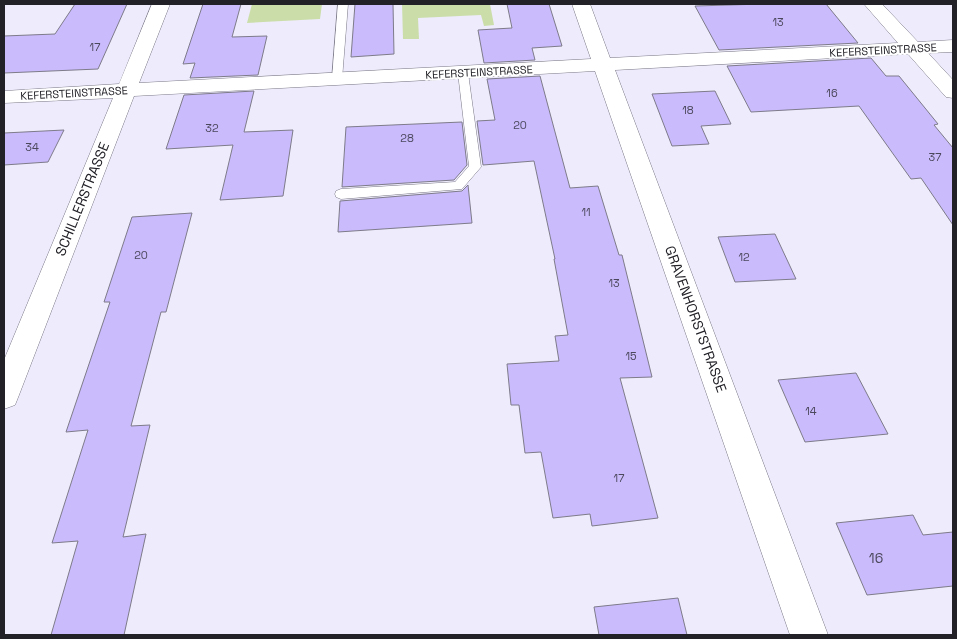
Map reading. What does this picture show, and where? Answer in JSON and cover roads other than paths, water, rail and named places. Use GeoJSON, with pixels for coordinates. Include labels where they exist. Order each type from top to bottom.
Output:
{"type":"FeatureCollection","features":[{"type":"Feature","properties":{"kind":"street","name":"SCHILLERSTRASSE"},"geometry":{"type":"LineString","coordinates":[[4,395],[161,4]]}},
{"type":"Feature","properties":{"kind":"street","name":"GRAVENHORSTSTRASSE"},"geometry":{"type":"LineString","coordinates":[[582,4],[810,635]]}},
{"type":"Feature","properties":{"kind":"street"},"geometry":{"type":"LineString","coordinates":[[873,4],[953,92]]}},
{"type":"Feature","properties":{"kind":"street","name":"KEFERSTEINSTRASSE"},"geometry":{"type":"LineString","coordinates":[[4,97],[953,46]]}},
{"type":"Feature","properties":{"kind":"lane"},"geometry":{"type":"LineString","coordinates":[[337,79],[342,4]]}},
{"type":"Feature","properties":{"kind":"lane"},"geometry":{"type":"LineString","coordinates":[[341,194],[458,186],[475,167],[464,72]]}}]}
